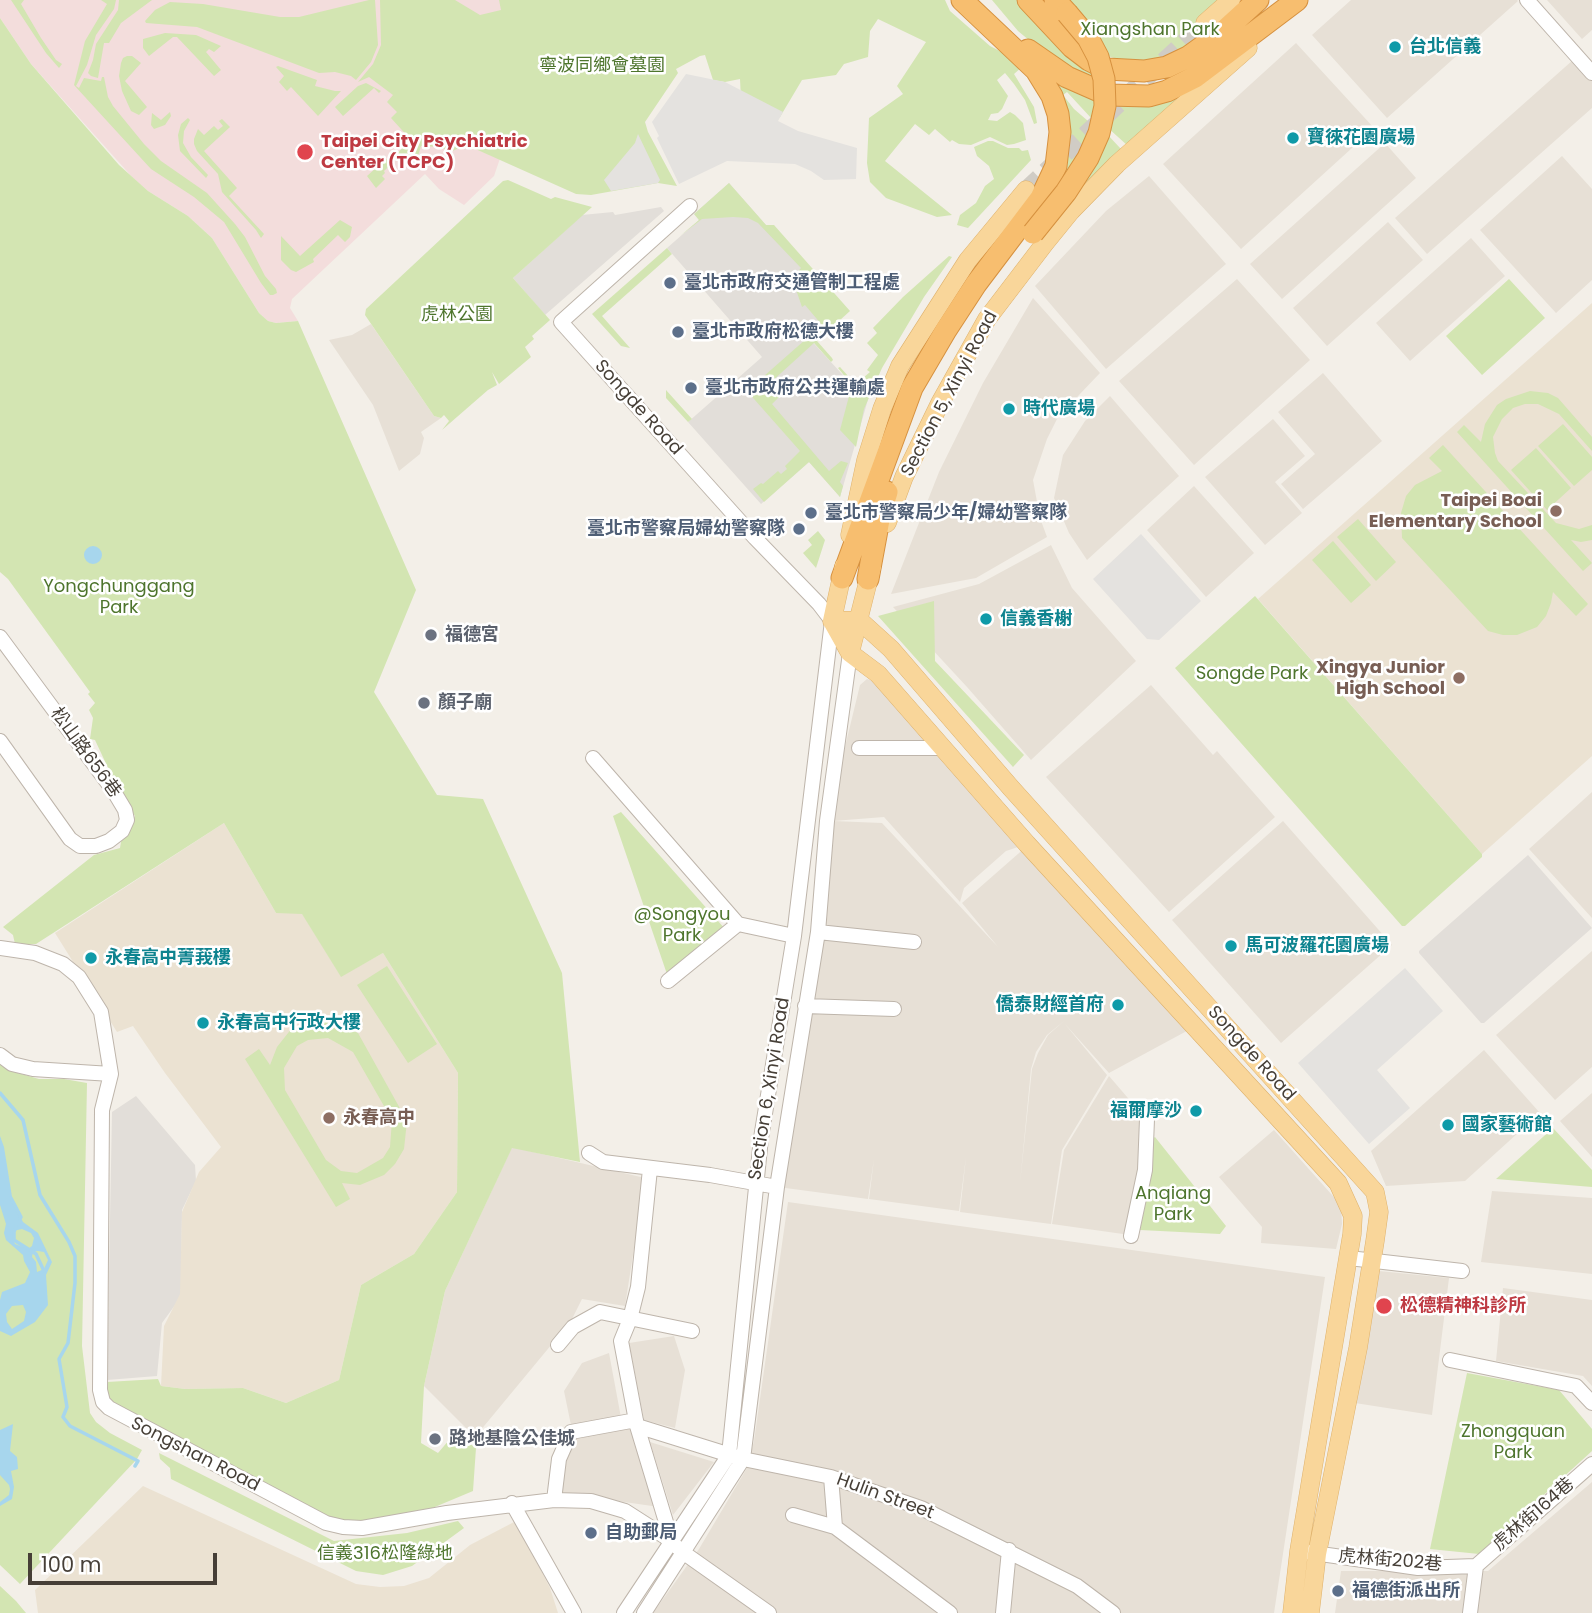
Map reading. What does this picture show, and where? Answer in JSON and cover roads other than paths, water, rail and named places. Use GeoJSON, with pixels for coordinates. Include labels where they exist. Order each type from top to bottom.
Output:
{"type":"FeatureCollection","features":[{"type":"Feature","properties":{"kind":"highway"},"geometry":{"type":"LineString","coordinates":[[1028,0],[1072,47],[1089,60],[1107,69],[1144,71],[1167,66],[1188,57],[1224,31],[1258,0]]}},
{"type":"Feature","properties":{"kind":"highway"},"geometry":{"type":"LineString","coordinates":[[970,5],[1067,77],[1082,85],[1108,95],[1149,96],[1167,91],[1195,77],[1298,0]]}},
{"type":"Feature","properties":{"kind":"highway"},"geometry":{"type":"LineString","coordinates":[[842,578],[912,388],[968,296],[1041,198],[1056,166],[1060,132],[1052,96],[1036,70],[970,5]]}},
{"type":"Feature","properties":{"kind":"highway"},"geometry":{"type":"LineString","coordinates":[[868,579],[880,514],[893,472],[925,395],[974,309],[1066,192],[1088,158],[1099,134],[1105,106],[1104,79],[1098,57],[1088,38],[1061,6]]}},
{"type":"Feature","properties":{"kind":"main road"},"geometry":{"type":"LineString","coordinates":[[1205,23],[1231,0]]}},
{"type":"Feature","properties":{"kind":"main road","name":"Section 5, Xinyi Road"},"geometry":{"type":"LineString","coordinates":[[850,653],[868,579],[904,477],[940,403],[987,319],[1071,211],[1117,164],[1298,0]]}},
{"type":"Feature","properties":{"kind":"main road"},"geometry":{"type":"LineString","coordinates":[[859,620],[832,621],[866,460],[882,409],[900,366],[968,260],[1026,190]]}},
{"type":"Feature","properties":{"kind":"main road","name":"Songde Road"},"geometry":{"type":"LineString","coordinates":[[859,620],[891,649],[1011,788],[1375,1192],[1379,1212],[1372,1260],[1358,1348],[1317,1554],[1310,1613]]}},
{"type":"Feature","properties":{"kind":"main road","name":"Songde Road"},"geometry":{"type":"LineString","coordinates":[[832,621],[850,653],[878,674],[1027,844],[1338,1182],[1353,1216],[1349,1258],[1299,1550],[1292,1613]]}},
{"type":"Feature","properties":{"kind":"street"},"geometry":{"type":"LineString","coordinates":[[1527,0],[1592,73]]}},
{"type":"Feature","properties":{"kind":"street","name":"Songde Road"},"geometry":{"type":"LineString","coordinates":[[690,206],[561,322],[755,538],[820,604],[832,621]]}},
{"type":"Feature","properties":{"kind":"street","name":"Section 6, Xinyi Road"},"geometry":{"type":"LineString","coordinates":[[624,1613],[672,1542],[736,1457],[761,1138],[794,936],[832,621]]}},
{"type":"Feature","properties":{"kind":"street","name":"松山路656巷"},"geometry":{"type":"LineString","coordinates":[[0,637],[113,790],[125,810],[127,820],[122,831],[109,841],[96,846],[80,846],[70,839],[0,741]]}},
{"type":"Feature","properties":{"kind":"street","name":"Section 6, Xinyi Road"},"geometry":{"type":"LineString","coordinates":[[644,1613],[684,1553],[736,1457],[818,932],[828,821],[850,653]]}},
{"type":"Feature","properties":{"kind":"street"},"geometry":{"type":"LineString","coordinates":[[859,748],[943,748]]}},
{"type":"Feature","properties":{"kind":"street"},"geometry":{"type":"LineString","coordinates":[[593,758],[738,924],[794,936]]}},
{"type":"Feature","properties":{"kind":"street"},"geometry":{"type":"LineString","coordinates":[[668,981],[738,924]]}},
{"type":"Feature","properties":{"kind":"street"},"geometry":{"type":"LineString","coordinates":[[818,932],[914,942]]}},
{"type":"Feature","properties":{"kind":"street","name":"Songshan Road"},"geometry":{"type":"LineString","coordinates":[[0,947],[35,953],[63,964],[79,977],[101,1012],[111,1074],[102,1110],[100,1390],[103,1402],[109,1408],[326,1523],[343,1527],[362,1528],[512,1503],[554,1500],[591,1501],[625,1511],[769,1613]]}},
{"type":"Feature","properties":{"kind":"street"},"geometry":{"type":"LineString","coordinates":[[805,1006],[894,1009]]}},
{"type":"Feature","properties":{"kind":"street"},"geometry":{"type":"LineString","coordinates":[[0,1055],[12,1063],[33,1069],[111,1074]]}},
{"type":"Feature","properties":{"kind":"street"},"geometry":{"type":"LineString","coordinates":[[1131,1236],[1145,1170],[1147,1119]]}},
{"type":"Feature","properties":{"kind":"street"},"geometry":{"type":"LineString","coordinates":[[590,1153],[603,1163],[777,1187]]}},
{"type":"Feature","properties":{"kind":"street"},"geometry":{"type":"LineString","coordinates":[[650,1169],[638,1287],[621,1341],[637,1423],[672,1542]]}},
{"type":"Feature","properties":{"kind":"street"},"geometry":{"type":"LineString","coordinates":[[1349,1258],[1462,1271]]}},
{"type":"Feature","properties":{"kind":"street"},"geometry":{"type":"LineString","coordinates":[[558,1345],[573,1327],[600,1312],[692,1331]]}},
{"type":"Feature","properties":{"kind":"street"},"geometry":{"type":"LineString","coordinates":[[1450,1360],[1576,1386],[1592,1403]]}},
{"type":"Feature","properties":{"kind":"street"},"geometry":{"type":"LineString","coordinates":[[554,1500],[559,1459],[571,1432],[637,1423]]}},
{"type":"Feature","properties":{"kind":"street","name":"Hulin Street"},"geometry":{"type":"LineString","coordinates":[[637,1423],[736,1457],[831,1478],[921,1508],[1010,1550],[1077,1586],[1113,1613]]}},
{"type":"Feature","properties":{"kind":"street","name":"虎林街164巷"},"geometry":{"type":"LineString","coordinates":[[1476,1566],[1592,1464]]}},
{"type":"Feature","properties":{"kind":"street"},"geometry":{"type":"LineString","coordinates":[[831,1478],[835,1527]]}},
{"type":"Feature","properties":{"kind":"street"},"geometry":{"type":"LineString","coordinates":[[512,1503],[574,1613]]}},
{"type":"Feature","properties":{"kind":"street"},"geometry":{"type":"LineString","coordinates":[[793,1515],[835,1527],[950,1613]]}},
{"type":"Feature","properties":{"kind":"street"},"geometry":{"type":"LineString","coordinates":[[1003,1613],[1010,1550]]}},
{"type":"Feature","properties":{"kind":"street","name":"虎林街202巷"},"geometry":{"type":"LineString","coordinates":[[1299,1550],[1418,1567],[1476,1566]]}},
{"type":"Feature","properties":{"kind":"street"},"geometry":{"type":"LineString","coordinates":[[1471,1613],[1476,1566]]}},
{"type":"Feature","properties":{"kind":"water"},"geometry":{"type":"Polygon","coordinates":[[[93,546],[99,549],[102,555],[99,561],[93,564],[87,561],[84,555],[87,549],[93,546]]]}},
{"type":"Feature","properties":{"kind":"water"},"geometry":{"type":"Polygon","coordinates":[[[0,1136],[13,1203],[23,1222],[38,1233],[52,1262],[46,1275],[48,1305],[35,1322],[11,1336],[0,1331],[2,1292],[25,1283],[30,1272],[23,1255],[6,1240],[6,1224],[0,1205],[0,1136]],[[22,1229],[13,1231],[13,1239],[15,1244],[28,1249],[34,1238],[31,1233],[22,1229]],[[33,1252],[37,1272],[44,1269],[48,1260],[44,1252],[33,1252]],[[23,1305],[12,1306],[6,1314],[12,1329],[24,1321],[26,1312],[23,1305]]]}},
{"type":"Feature","properties":{"kind":"water"},"geometry":{"type":"Polygon","coordinates":[[[13,1424],[10,1451],[17,1457],[18,1469],[11,1471],[14,1487],[12,1499],[0,1506],[0,1502],[9,1495],[10,1489],[0,1475],[0,1430],[13,1424]]]}},
{"type":"Feature","properties":{"kind":"waterway"},"geometry":{"type":"LineString","coordinates":[[0,1093],[23,1120],[40,1195],[75,1256],[75,1283],[68,1343],[59,1359],[67,1407],[63,1417],[70,1426],[138,1461],[135,1466]]}},
{"type":"Feature","properties":{"kind":"waterway"},"geometry":{"type":"LineString","coordinates":[[11,1198],[20,1219]]}},
{"type":"Feature","properties":{"kind":"waterway"},"geometry":{"type":"LineString","coordinates":[[16,1226],[14,1240],[36,1254],[44,1271]]}},
{"type":"Feature","properties":{"kind":"tunnel"},"geometry":{"type":"LineString","coordinates":[[1026,190],[1205,23]]}},
{"type":"Feature","properties":{"kind":"place","name":"台北信義"},"geometry":{"type":"Point","coordinates":[1395,47]}},
{"type":"Feature","properties":{"kind":"place","name":"寶徠花園廣場"},"geometry":{"type":"Point","coordinates":[1293,138]}},
{"type":"Feature","properties":{"kind":"place","name":"Taipei City Psychiatric Center (TCPC)"},"geometry":{"type":"Point","coordinates":[305,152]}},
{"type":"Feature","properties":{"kind":"place","name":"臺北市政府交通管制工程處"},"geometry":{"type":"Point","coordinates":[670,283]}},
{"type":"Feature","properties":{"kind":"place","name":"臺北市政府松德大樓"},"geometry":{"type":"Point","coordinates":[678,332]}},
{"type":"Feature","properties":{"kind":"place","name":"臺北市政府公共運輸處"},"geometry":{"type":"Point","coordinates":[691,388]}},
{"type":"Feature","properties":{"kind":"place","name":"時代廣場"},"geometry":{"type":"Point","coordinates":[1009,409]}},
{"type":"Feature","properties":{"kind":"place","name":"Taipei Boai Elementary School"},"geometry":{"type":"Point","coordinates":[1556,511]}},
{"type":"Feature","properties":{"kind":"place","name":"臺北市警察局少年/婦幼警察隊"},"geometry":{"type":"Point","coordinates":[811,513]}},
{"type":"Feature","properties":{"kind":"place","name":"臺北市警察局婦幼警察隊"},"geometry":{"type":"Point","coordinates":[799,529]}},
{"type":"Feature","properties":{"kind":"place","name":"信義香榭"},"geometry":{"type":"Point","coordinates":[986,619]}},
{"type":"Feature","properties":{"kind":"place","name":"福德宮"},"geometry":{"type":"Point","coordinates":[431,635]}},
{"type":"Feature","properties":{"kind":"place","name":"Xingya Junior High School"},"geometry":{"type":"Point","coordinates":[1459,678]}},
{"type":"Feature","properties":{"kind":"place","name":"顏子廟"},"geometry":{"type":"Point","coordinates":[424,703]}},
{"type":"Feature","properties":{"kind":"place","name":"馬可波羅花園廣場"},"geometry":{"type":"Point","coordinates":[1231,946]}},
{"type":"Feature","properties":{"kind":"place","name":"永春高中菁莪樓"},"geometry":{"type":"Point","coordinates":[91,958]}},
{"type":"Feature","properties":{"kind":"place","name":"僑泰財經首府"},"geometry":{"type":"Point","coordinates":[1118,1005]}},
{"type":"Feature","properties":{"kind":"place","name":"永春高中行政大樓"},"geometry":{"type":"Point","coordinates":[203,1023]}},
{"type":"Feature","properties":{"kind":"place","name":"福爾摩沙"},"geometry":{"type":"Point","coordinates":[1196,1111]}},
{"type":"Feature","properties":{"kind":"place","name":"永春高中"},"geometry":{"type":"Point","coordinates":[329,1118]}},
{"type":"Feature","properties":{"kind":"place","name":"國家藝術館"},"geometry":{"type":"Point","coordinates":[1448,1125]}},
{"type":"Feature","properties":{"kind":"place","name":"松德精神科診所"},"geometry":{"type":"Point","coordinates":[1384,1306]}},
{"type":"Feature","properties":{"kind":"place","name":"路地基陰公佳城"},"geometry":{"type":"Point","coordinates":[435,1439]}},
{"type":"Feature","properties":{"kind":"place","name":"自助郵局"},"geometry":{"type":"Point","coordinates":[591,1533]}},
{"type":"Feature","properties":{"kind":"place","name":"福德街派出所"},"geometry":{"type":"Point","coordinates":[1338,1591]}},
{"type":"Feature","properties":{"kind":"park label","name":"Xiangshan Park"},"geometry":{"type":"Point","coordinates":[1150,30]}},
{"type":"Feature","properties":{"kind":"park label","name":"寧波同鄉會墓園"},"geometry":{"type":"Point","coordinates":[602,66]}},
{"type":"Feature","properties":{"kind":"park label","name":"虎林公園"},"geometry":{"type":"Point","coordinates":[457,315]}},
{"type":"Feature","properties":{"kind":"park label","name":"Yongchunggang Park"},"geometry":{"type":"Point","coordinates":[119,597]}},
{"type":"Feature","properties":{"kind":"park label","name":"Songde Park"},"geometry":{"type":"Point","coordinates":[1252,674]}},
{"type":"Feature","properties":{"kind":"park label","name":"@Songyou Park"},"geometry":{"type":"Point","coordinates":[682,925]}},
{"type":"Feature","properties":{"kind":"park label","name":"Anqiang Park"},"geometry":{"type":"Point","coordinates":[1173,1204]}},
{"type":"Feature","properties":{"kind":"park label","name":"Zhongquan Park"},"geometry":{"type":"Point","coordinates":[1513,1442]}},
{"type":"Feature","properties":{"kind":"park label","name":"信義316松隆綠地"},"geometry":{"type":"Point","coordinates":[385,1554]}}]}
